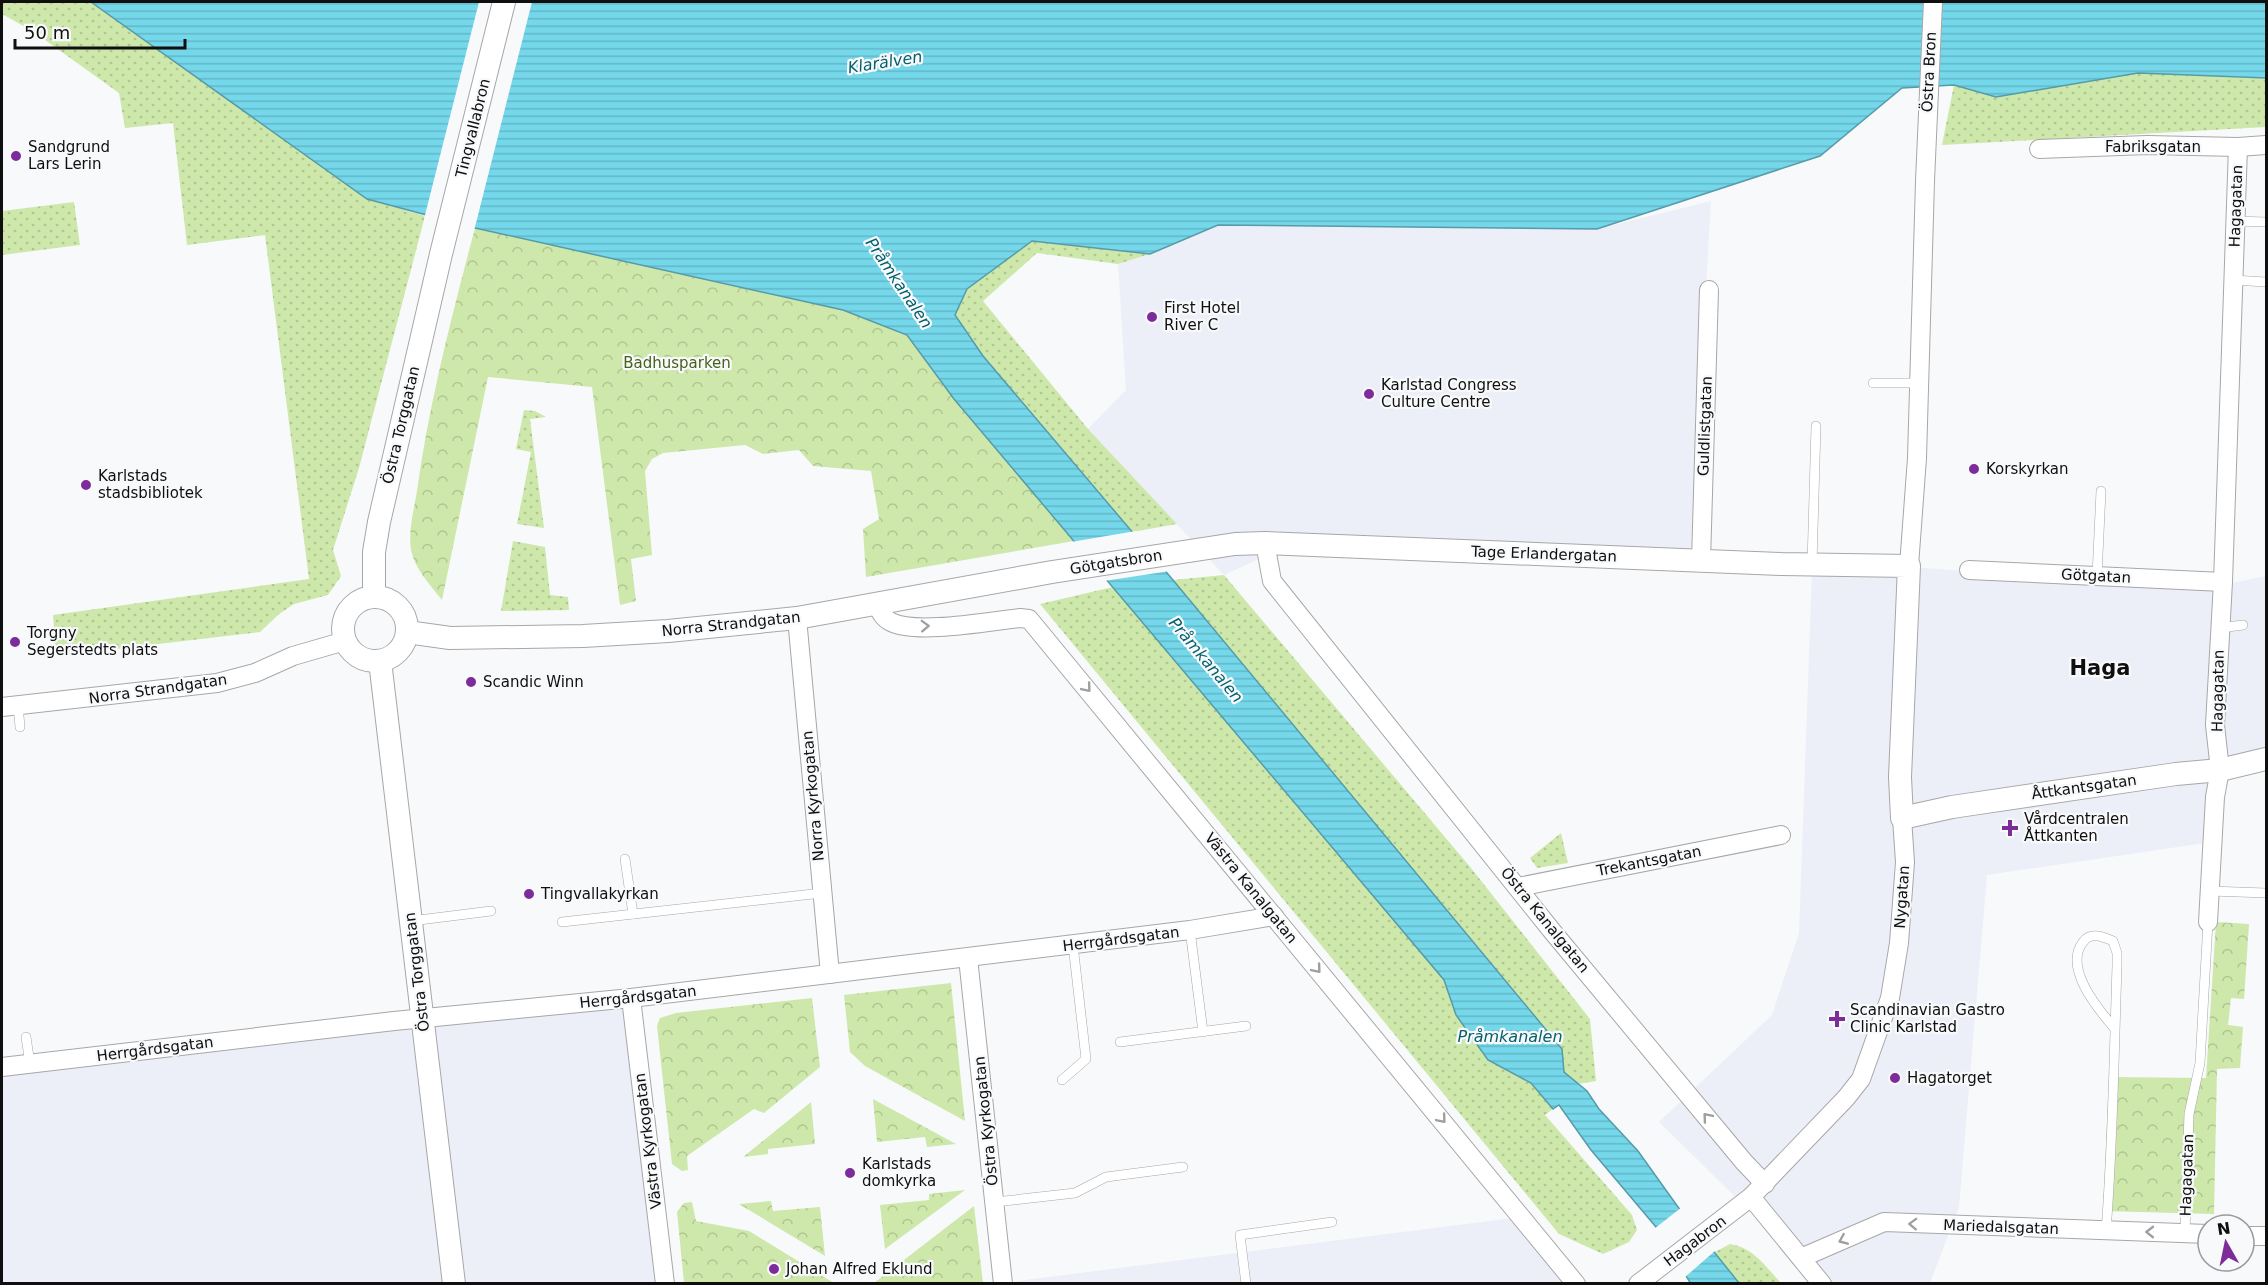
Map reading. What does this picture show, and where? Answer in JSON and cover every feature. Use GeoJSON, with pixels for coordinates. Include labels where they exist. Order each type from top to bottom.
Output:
{"type":"FeatureCollection","features":[{"type":"Feature","properties":{"kind":"street","name":"Tingvallabron"},"geometry":{"type":"LineString","coordinates":[[441,254],[504,2]]}},
{"type":"Feature","properties":{"kind":"street","name":"Östra Bron"},"geometry":{"type":"LineString","coordinates":[[1920,383],[1926,142],[1933,2]]}},
{"type":"Feature","properties":{"kind":"street","name":"Fabriksgatan"},"geometry":{"type":"LineString","coordinates":[[2039,149],[2147,145],[2238,147],[2266,145]]}},
{"type":"Feature","properties":{"kind":"street","name":"Hagagatan"},"geometry":{"type":"LineString","coordinates":[[2208,922],[2215,797],[2220,770],[2215,725],[2223,582],[2238,147]]}},
{"type":"Feature","properties":{"kind":"street","name":"Östra Torggatan"},"geometry":{"type":"LineString","coordinates":[[374,597],[374,552],[379,522],[441,254]]}},
{"type":"Feature","properties":{"kind":"street","name":"Guldlistgatan"},"geometry":{"type":"LineString","coordinates":[[1701,561],[1709,291]]}},
{"type":"Feature","properties":{"kind":"street"},"geometry":{"type":"LineString","coordinates":[[1909,566],[1920,383]]}},
{"type":"Feature","properties":{"kind":"street","name":"Tage Erlandergatan"},"geometry":{"type":"LineString","coordinates":[[1179,552],[1235,544],[1264,543],[1701,561],[1909,566]]}},
{"type":"Feature","properties":{"kind":"street","name":"Östra Kanalgatan"},"geometry":{"type":"LineString","coordinates":[[1264,543],[1272,581],[1552,931],[1744,1162],[1765,1184]]}},
{"type":"Feature","properties":{"kind":"street","name":"Götgatsbron"},"geometry":{"type":"LineString","coordinates":[[1052,572],[1179,552]]}},
{"type":"Feature","properties":{"kind":"street","name":"Nygatan"},"geometry":{"type":"LineString","coordinates":[[1765,1184],[1846,1098],[1861,1078],[1890,998],[1899,943],[1905,862],[1900,777],[1909,566]]}},
{"type":"Feature","properties":{"kind":"street","name":"Götgatan"},"geometry":{"type":"LineString","coordinates":[[1969,570],[2223,582]]}},
{"type":"Feature","properties":{"kind":"street","name":"Norra Strandgatan"},"geometry":{"type":"LineString","coordinates":[[407,632],[450,638],[583,636],[668,631],[797,618],[1052,572]]}},
{"type":"Feature","properties":{"kind":"street"},"geometry":{"type":"LineString","coordinates":[[374,597],[386,599],[400,609],[407,624],[407,632],[396,654],[380,661],[360,657],[353,653],[345,641],[343,625],[349,610],[361,600],[374,597]]}},
{"type":"Feature","properties":{"kind":"street","name":"Västra Kanalgatan"},"geometry":{"type":"LineString","coordinates":[[877,604],[882,615],[891,622],[909,627],[1029,619],[1576,1284]]}},
{"type":"Feature","properties":{"kind":"street","name":"Norra Kyrkogatan"},"geometry":{"type":"LineString","coordinates":[[797,618],[830,974]]}},
{"type":"Feature","properties":{"kind":"street","name":"Norra Strandgatan"},"geometry":{"type":"LineString","coordinates":[[10,706],[217,683],[255,673],[293,656],[345,641]]}},
{"type":"Feature","properties":{"kind":"street","name":"Östra Torggatan"},"geometry":{"type":"LineString","coordinates":[[380,661],[454,1284]]}},
{"type":"Feature","properties":{"kind":"street","name":"Åttkantsgatan"},"geometry":{"type":"LineString","coordinates":[[1902,818],[1952,807],[2176,774],[2220,770],[2266,759]]}},
{"type":"Feature","properties":{"kind":"street","name":"Trekantsgatan"},"geometry":{"type":"LineString","coordinates":[[1518,887],[1781,835]]}},
{"type":"Feature","properties":{"kind":"street","name":"Herrgårdsgatan"},"geometry":{"type":"LineString","coordinates":[[2,1067],[423,1018],[631,998],[968,958],[1190,930],[1274,916]]}},
{"type":"Feature","properties":{"kind":"street","name":"Östra Kyrkogatan"},"geometry":{"type":"LineString","coordinates":[[968,958],[1003,1284]]}},
{"type":"Feature","properties":{"kind":"street","name":"Västra Kyrkogatan"},"geometry":{"type":"LineString","coordinates":[[631,998],[665,1284]]}},
{"type":"Feature","properties":{"kind":"street"},"geometry":{"type":"LineString","coordinates":[[1765,1184],[1751,1197],[1822,1284]]}},
{"type":"Feature","properties":{"kind":"street","name":"Hagabron"},"geometry":{"type":"LineString","coordinates":[[1638,1284],[1751,1197]]}},
{"type":"Feature","properties":{"kind":"street","name":"Mariedalsgatan"},"geometry":{"type":"LineString","coordinates":[[1801,1258],[1884,1222],[2196,1233]]}},
{"type":"Feature","properties":{"kind":"lane"},"geometry":{"type":"LineString","coordinates":[[2235,221],[2266,222]]}},
{"type":"Feature","properties":{"kind":"lane"},"geometry":{"type":"LineString","coordinates":[[2233,280],[2266,282]]}},
{"type":"Feature","properties":{"kind":"lane"},"geometry":{"type":"LineString","coordinates":[[1873,383],[1920,383]]}},
{"type":"Feature","properties":{"kind":"lane"},"geometry":{"type":"LineString","coordinates":[[1812,564],[1816,426]]}},
{"type":"Feature","properties":{"kind":"lane"},"geometry":{"type":"LineString","coordinates":[[2097,576],[2101,491]]}},
{"type":"Feature","properties":{"kind":"lane"},"geometry":{"type":"LineString","coordinates":[[2220,628],[2243,626]]}},
{"type":"Feature","properties":{"kind":"lane"},"geometry":{"type":"LineString","coordinates":[[10,706],[20,727]]}},
{"type":"Feature","properties":{"kind":"lane"},"geometry":{"type":"LineString","coordinates":[[626,859],[633,914]]}},
{"type":"Feature","properties":{"kind":"lane"},"geometry":{"type":"LineString","coordinates":[[2210,891],[2266,892]]}},
{"type":"Feature","properties":{"kind":"lane"},"geometry":{"type":"LineString","coordinates":[[562,922],[822,893]]}},
{"type":"Feature","properties":{"kind":"lane"},"geometry":{"type":"LineString","coordinates":[[411,921],[491,911]]}},
{"type":"Feature","properties":{"kind":"lane","name":"Hagagatan"},"geometry":{"type":"LineString","coordinates":[[2185,1233],[2189,1114],[2200,1064],[2208,922]]}},
{"type":"Feature","properties":{"kind":"lane"},"geometry":{"type":"LineString","coordinates":[[1190,930],[1203,1032]]}},
{"type":"Feature","properties":{"kind":"lane"},"geometry":{"type":"LineString","coordinates":[[2106,1231],[2115,1029],[2117,953],[2113,941],[2098,935],[2086,938],[2078,948],[2077,965],[2093,1003],[2115,1029]]}},
{"type":"Feature","properties":{"kind":"lane"},"geometry":{"type":"LineString","coordinates":[[1062,1080],[1086,1059],[1073,945]]}},
{"type":"Feature","properties":{"kind":"lane"},"geometry":{"type":"LineString","coordinates":[[1120,1042],[1246,1026]]}},
{"type":"Feature","properties":{"kind":"lane"},"geometry":{"type":"LineString","coordinates":[[26,1037],[30,1064]]}},
{"type":"Feature","properties":{"kind":"lane"},"geometry":{"type":"LineString","coordinates":[[995,1202],[1076,1192],[1106,1177],[1183,1167]]}},
{"type":"Feature","properties":{"kind":"lane"},"geometry":{"type":"LineString","coordinates":[[1246,1284],[1240,1235],[1332,1222]]}},
{"type":"Feature","properties":{"kind":"shaded area"},"geometry":{"type":"Polygon","coordinates":[[[1711,201],[1690,562],[1270,554],[1224,575],[1088,429],[1126,390],[1118,264],[1150,254],[1218,225],[1597,229],[1711,201]]]}},
{"type":"Feature","properties":{"kind":"shaded area"},"geometry":{"type":"Polygon","coordinates":[[[1912,567],[2199,590],[2266,576],[2266,769],[2208,781],[2205,843],[1987,875],[1959,1207],[1930,1283],[1823,1283],[1659,1122],[1772,1015],[1799,933],[1812,571],[1912,567]]]}},
{"type":"Feature","properties":{"kind":"shaded area"},"geometry":{"type":"Polygon","coordinates":[[[628,1004],[662,1283],[2,1283],[2,1076],[628,1004]]]}},
{"type":"Feature","properties":{"kind":"shaded area"},"geometry":{"type":"Polygon","coordinates":[[[1521,1217],[1574,1283],[1017,1284],[1017,1281],[1521,1217]]]}},
{"type":"Feature","properties":{"kind":"green space"},"geometry":{"type":"Polygon","coordinates":[[[2,2],[91,2],[367,199],[425,216],[359,468],[333,550],[341,576],[328,595],[294,604],[279,614],[260,632],[56,656],[53,615],[309,579],[265,235],[187,245],[173,123],[125,128],[119,93],[34,32],[2,14],[2,2]]]}},
{"type":"Feature","properties":{"kind":"green space"},"geometry":{"type":"Polygon","coordinates":[[[2138,73],[2266,78],[2266,127],[1942,145],[1954,85],[1996,97],[2138,73]]]}},
{"type":"Feature","properties":{"kind":"green space"},"geometry":{"type":"Polygon","coordinates":[[[74,202],[80,245],[2,255],[2,211],[74,202]]]}},
{"type":"Feature","properties":{"kind":"green space","name":"Badhusparken"},"geometry":{"type":"Polygon","coordinates":[[[475,228],[843,310],[907,335],[954,399],[1074,541],[866,577],[863,529],[879,519],[871,471],[813,466],[799,450],[763,454],[745,445],[663,453],[652,459],[645,471],[652,555],[631,559],[636,601],[620,605],[592,387],[488,377],[442,600],[416,564],[410,543],[411,528],[435,392],[475,228]]]}},
{"type":"Feature","properties":{"kind":"green space"},"geometry":{"type":"Polygon","coordinates":[[[1032,241],[1150,254],[1118,264],[1037,253],[983,301],[1088,429],[1177,524],[1132,532],[983,356],[955,315],[967,289],[1032,241]]]}},
{"type":"Feature","properties":{"kind":"green space"},"geometry":{"type":"Polygon","coordinates":[[[524,410],[535,411],[546,417],[530,419],[544,528],[517,524],[531,452],[516,449],[524,410]]]}},
{"type":"Feature","properties":{"kind":"green space"},"geometry":{"type":"Polygon","coordinates":[[[513,541],[545,547],[550,595],[568,597],[569,610],[501,611],[513,541]]]}},
{"type":"Feature","properties":{"kind":"green space"},"geometry":{"type":"Polygon","coordinates":[[[1224,575],[1471,868],[1590,1019],[1596,1081],[1577,1084],[1564,1072],[1562,1049],[1173,580],[1224,575]]]}},
{"type":"Feature","properties":{"kind":"green space"},"geometry":{"type":"Polygon","coordinates":[[[1113,587],[1444,980],[1456,1015],[1488,1060],[1531,1083],[1553,1109],[1545,1115],[1632,1215],[1637,1230],[1629,1242],[1603,1254],[1559,1234],[1040,604],[1113,587]]]}},
{"type":"Feature","properties":{"kind":"green space"},"geometry":{"type":"Polygon","coordinates":[[[1561,833],[1568,863],[1537,868],[1530,858],[1561,833]]]}},
{"type":"Feature","properties":{"kind":"green space"},"geometry":{"type":"Polygon","coordinates":[[[2216,922],[2249,924],[2244,999],[2231,998],[2228,1025],[2243,1027],[2240,1068],[2217,1069],[2214,1213],[2103,1211],[2109,1077],[2206,1078],[2216,922]]]}},
{"type":"Feature","properties":{"kind":"green space"},"geometry":{"type":"Polygon","coordinates":[[[951,983],[965,1121],[865,1066],[850,1052],[844,995],[951,983]]]}},
{"type":"Feature","properties":{"kind":"green space"},"geometry":{"type":"Polygon","coordinates":[[[812,998],[820,1067],[764,1113],[754,1109],[687,1156],[688,1170],[682,1171],[672,1164],[657,1026],[660,1018],[676,1013],[812,998]]]}},
{"type":"Feature","properties":{"kind":"green space"},"geometry":{"type":"Polygon","coordinates":[[[873,1099],[956,1144],[927,1147],[925,1137],[877,1142],[873,1099]]]}},
{"type":"Feature","properties":{"kind":"green space"},"geometry":{"type":"Polygon","coordinates":[[[811,1102],[815,1144],[768,1149],[768,1154],[743,1157],[811,1102]]]}},
{"type":"Feature","properties":{"kind":"green space"},"geometry":{"type":"Polygon","coordinates":[[[965,1190],[885,1249],[880,1205],[929,1200],[929,1194],[965,1190]]]}},
{"type":"Feature","properties":{"kind":"green space"},"geometry":{"type":"Polygon","coordinates":[[[771,1201],[773,1211],[820,1207],[825,1256],[739,1204],[771,1201]]]}},
{"type":"Feature","properties":{"kind":"green space"},"geometry":{"type":"Polygon","coordinates":[[[692,1202],[696,1221],[749,1231],[834,1283],[684,1283],[677,1212],[684,1203],[692,1202]]]}},
{"type":"Feature","properties":{"kind":"green space"},"geometry":{"type":"Polygon","coordinates":[[[974,1206],[983,1283],[874,1283],[974,1206]]]}},
{"type":"Feature","properties":{"kind":"green space"},"geometry":{"type":"Polygon","coordinates":[[[1730,1244],[1746,1249],[1781,1283],[1740,1283],[1713,1253],[1730,1244]]]}},
{"type":"Feature","properties":{"kind":"water"},"geometry":{"type":"Polygon","coordinates":[[[91,2],[2266,2],[2266,78],[2138,73],[1996,97],[1954,85],[1902,88],[1820,156],[1597,229],[1218,225],[1150,254],[1032,241],[967,289],[955,315],[983,356],[1173,580],[1562,1049],[1564,1072],[1587,1091],[1599,1109],[1638,1151],[1678,1207],[1739,1283],[1691,1284],[1656,1227],[1591,1150],[1559,1105],[1553,1109],[1531,1083],[1488,1060],[1456,1015],[1444,980],[954,399],[907,335],[843,310],[475,228],[367,199],[91,2]]]}},
{"type":"Feature","properties":{"kind":"pier"},"geometry":{"type":"Polygon","coordinates":[[[479,2],[532,2],[474,231],[424,219],[479,2]]]}},
{"type":"Feature","properties":{"kind":"pier"},"geometry":{"type":"Polygon","coordinates":[[[1136,531],[1170,571],[1104,581],[1071,542],[1136,531]]]}},
{"type":"Feature","properties":{"kind":"pier"},"geometry":{"type":"Polygon","coordinates":[[[1682,1207],[1716,1250],[1684,1278],[1654,1229],[1682,1207]]]}},
{"type":"Feature","properties":{"kind":"place","name":"Sandgrund Lars Lerin"},"geometry":{"type":"Point","coordinates":[16,156]}},
{"type":"Feature","properties":{"kind":"place","name":"First Hotel River C"},"geometry":{"type":"Point","coordinates":[1152,317]}},
{"type":"Feature","properties":{"kind":"place","name":"Karlstad Congress Culture Centre"},"geometry":{"type":"Point","coordinates":[1369,394]}},
{"type":"Feature","properties":{"kind":"place","name":"Korskyrkan"},"geometry":{"type":"Point","coordinates":[1974,469]}},
{"type":"Feature","properties":{"kind":"place","name":"Karlstads stadsbibliotek"},"geometry":{"type":"Point","coordinates":[86,485]}},
{"type":"Feature","properties":{"kind":"place","name":"Torgny Segerstedts plats"},"geometry":{"type":"Point","coordinates":[15,642]}},
{"type":"Feature","properties":{"kind":"place","name":"Scandic Winn"},"geometry":{"type":"Point","coordinates":[471,682]}},
{"type":"Feature","properties":{"kind":"place","name":"Vårdcentralen Åttkanten"},"geometry":{"type":"Point","coordinates":[2010,828]}},
{"type":"Feature","properties":{"kind":"place","name":"Tingvallakyrkan"},"geometry":{"type":"Point","coordinates":[529,894]}},
{"type":"Feature","properties":{"kind":"place","name":"Scandinavian Gastro Clinic Karlstad"},"geometry":{"type":"Point","coordinates":[1837,1019]}},
{"type":"Feature","properties":{"kind":"place","name":"Hagatorget"},"geometry":{"type":"Point","coordinates":[1895,1078]}},
{"type":"Feature","properties":{"kind":"place","name":"Karlstads domkyrka"},"geometry":{"type":"Point","coordinates":[850,1173]}},
{"type":"Feature","properties":{"kind":"place","name":"Johan Alfred Eklund"},"geometry":{"type":"Point","coordinates":[774,1269]}},
{"type":"Feature","properties":{"kind":"district","name":"Haga"},"geometry":{"type":"Point","coordinates":[2100,668]}},
{"type":"Feature","properties":{"kind":"water label","name":"Klarälven"},"geometry":{"type":"Point","coordinates":[885,62]}},
{"type":"Feature","properties":{"kind":"water label","name":"Pråmkanalen"},"geometry":{"type":"Point","coordinates":[899,283]}},
{"type":"Feature","properties":{"kind":"water label","name":"Pråmkanalen"},"geometry":{"type":"Point","coordinates":[1206,660]}},
{"type":"Feature","properties":{"kind":"water label","name":"Pråmkanalen"},"geometry":{"type":"Point","coordinates":[1510,1036]}}]}
